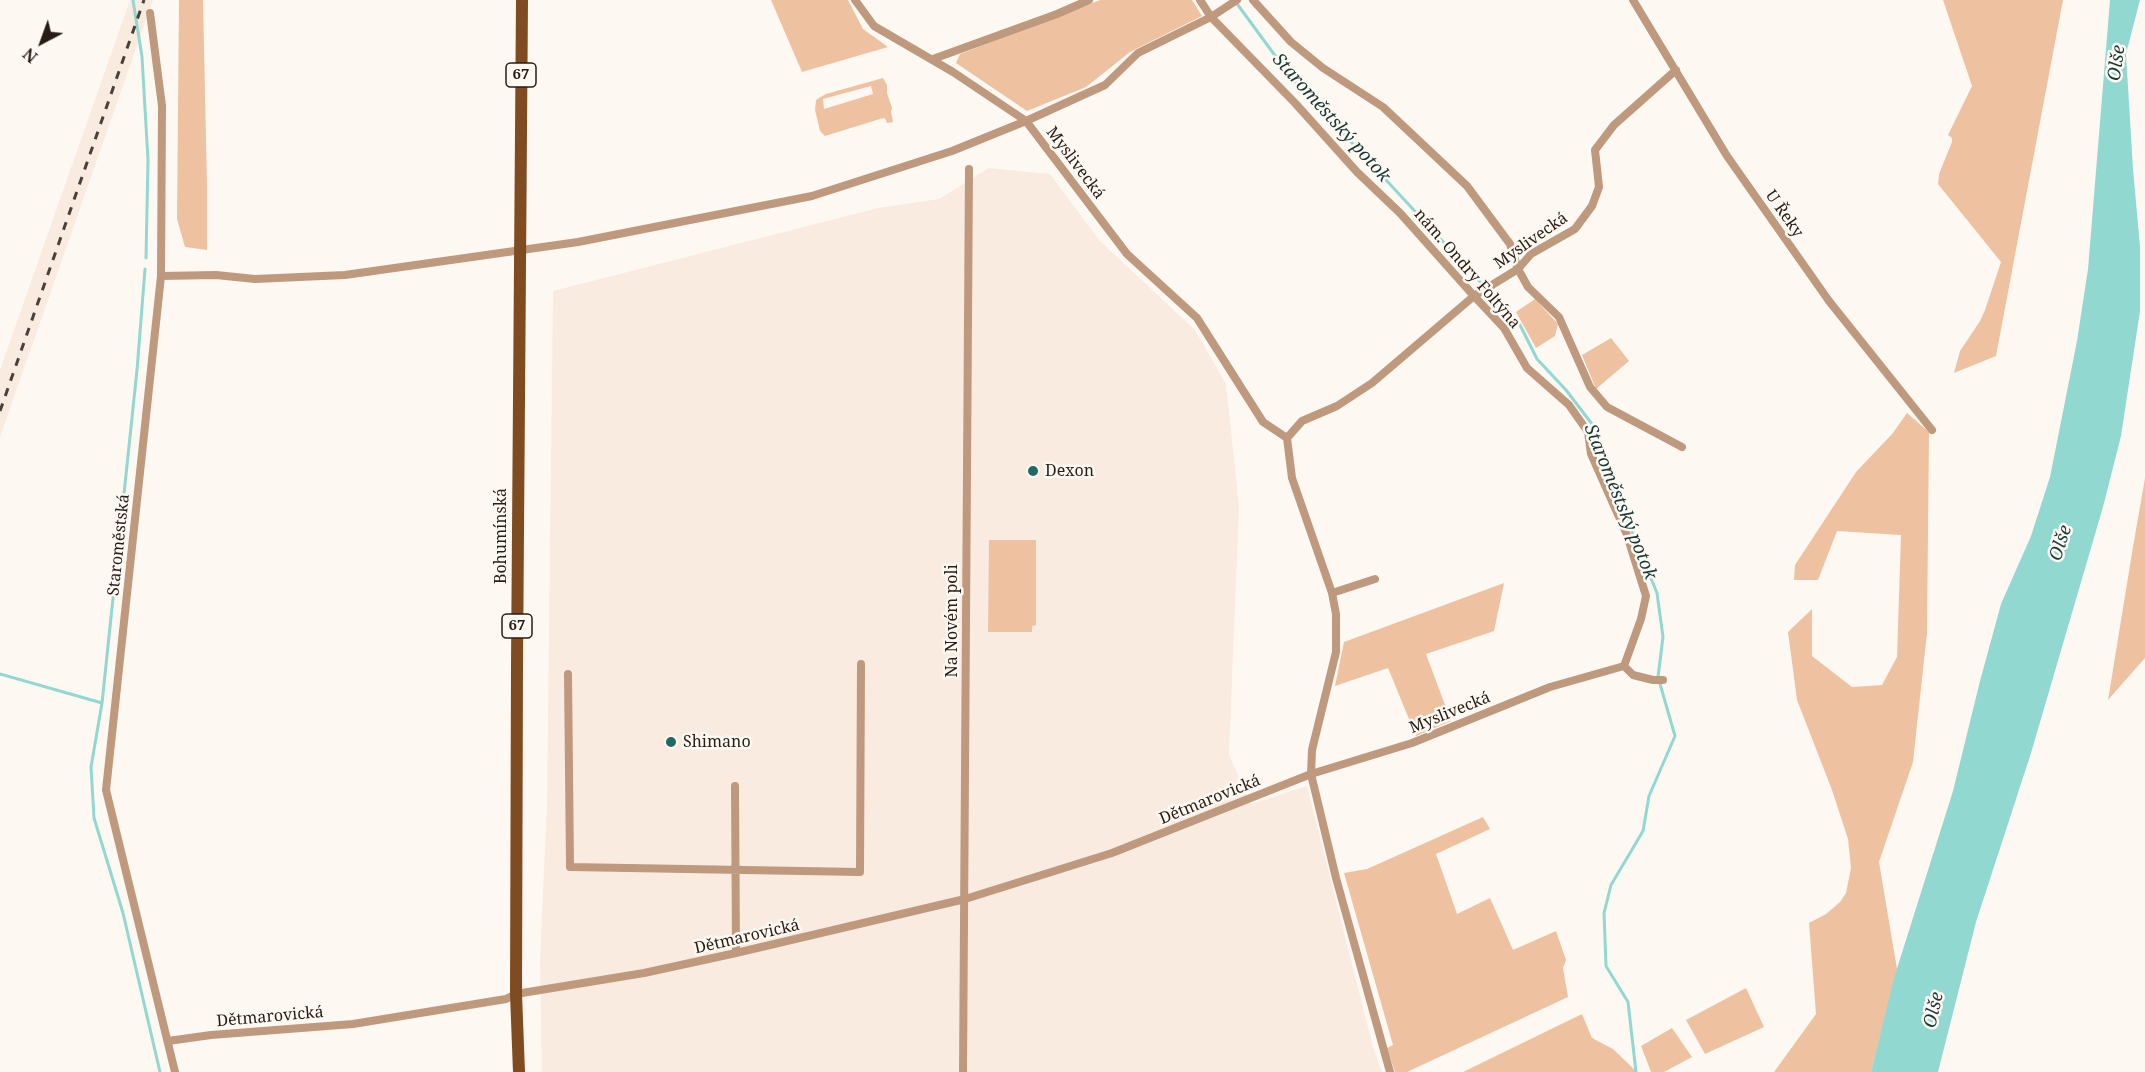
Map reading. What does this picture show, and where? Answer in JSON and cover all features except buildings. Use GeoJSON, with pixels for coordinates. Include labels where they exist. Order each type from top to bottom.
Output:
{"type":"FeatureCollection","features":[{"type":"Feature","properties":{"kind":"main road","name":"Bohumínská"},"geometry":{"type":"LineString","coordinates":[[519,1072],[516,994],[522,0]]}},
{"type":"Feature","properties":{"kind":"street","name":"Myslivecká"},"geometry":{"type":"LineString","coordinates":[[855,0],[874,26],[933,59],[1026,121],[1127,254],[1197,318],[1263,422],[1287,438],[1302,421],[1337,406],[1372,383],[1474,296],[1518,269],[1531,254],[1575,229],[1592,206],[1599,187],[1596,150],[1614,125],[1676,70]]}},
{"type":"Feature","properties":{"kind":"street"},"geometry":{"type":"LineString","coordinates":[[933,59],[1089,0]]}},
{"type":"Feature","properties":{"kind":"street","name":"nám. Ondry Foltýna"},"geometry":{"type":"LineString","coordinates":[[1200,0],[1211,17],[1295,103],[1356,172],[1400,213],[1504,328],[1527,368],[1569,405],[1588,432],[1591,454],[1627,535],[1646,596],[1641,619],[1624,666]]}},
{"type":"Feature","properties":{"kind":"street","name":"nám. Ondry Foltýna"},"geometry":{"type":"LineString","coordinates":[[1253,0],[1291,42],[1323,68],[1383,107],[1467,186],[1510,244],[1518,269],[1528,287],[1559,316],[1590,387],[1607,406],[1682,447]]}},
{"type":"Feature","properties":{"kind":"street","name":"U Řeky"},"geometry":{"type":"LineString","coordinates":[[1633,0],[1727,156],[1829,301],[1932,430]]}},
{"type":"Feature","properties":{"kind":"street","name":"Myslivecká"},"geometry":{"type":"LineString","coordinates":[[1026,121],[1105,85],[1138,53],[1211,17],[1235,1]]}},
{"type":"Feature","properties":{"kind":"street","name":"Staroměstská"},"geometry":{"type":"LineString","coordinates":[[150,14],[162,106],[161,276],[106,790],[175,1072]]}},
{"type":"Feature","properties":{"kind":"street"},"geometry":{"type":"LineString","coordinates":[[161,276],[216,275],[255,279],[345,275],[578,242],[812,196],[952,151],[1026,121]]}},
{"type":"Feature","properties":{"kind":"street","name":"Na Novém poli"},"geometry":{"type":"LineString","coordinates":[[963,1072],[969,169]]}},
{"type":"Feature","properties":{"kind":"street"},"geometry":{"type":"LineString","coordinates":[[1287,438],[1292,478],[1332,593],[1336,614],[1336,652],[1312,750],[1311,774],[1336,878],[1390,1072]]}},
{"type":"Feature","properties":{"kind":"street"},"geometry":{"type":"LineString","coordinates":[[1332,593],[1375,579]]}},
{"type":"Feature","properties":{"kind":"street"},"geometry":{"type":"LineString","coordinates":[[567,674],[570,867],[860,872],[861,664]]}},
{"type":"Feature","properties":{"kind":"street"},"geometry":{"type":"LineString","coordinates":[[1624,666],[1633,675],[1663,680]]}},
{"type":"Feature","properties":{"kind":"street","name":"Myslivecká"},"geometry":{"type":"LineString","coordinates":[[1311,774],[1412,743],[1550,687],[1624,666]]}},
{"type":"Feature","properties":{"kind":"street","name":"Dětmarovická"},"geometry":{"type":"LineString","coordinates":[[168,1041],[211,1035],[353,1024],[506,999],[516,994],[644,973],[736,953],[964,899],[1112,853],[1311,774]]}},
{"type":"Feature","properties":{"kind":"street"},"geometry":{"type":"LineString","coordinates":[[735,786],[736,953]]}},
{"type":"Feature","properties":{"kind":"shaded area"},"geometry":{"type":"Polygon","coordinates":[[[130,0],[153,0],[0,437],[0,370],[130,0]]]}},
{"type":"Feature","properties":{"kind":"shaded area"},"geometry":{"type":"Polygon","coordinates":[[[179,0],[203,0],[207,250],[185,247],[177,219],[179,0]]]}},
{"type":"Feature","properties":{"kind":"shaded area"},"geometry":{"type":"Polygon","coordinates":[[[771,0],[848,0],[863,29],[888,47],[802,72],[771,0]]]}},
{"type":"Feature","properties":{"kind":"shaded area"},"geometry":{"type":"Polygon","coordinates":[[[1100,0],[1192,0],[1202,16],[1130,52],[1086,87],[1027,111],[956,63],[960,54],[1100,0]]]}},
{"type":"Feature","properties":{"kind":"shaded area"},"geometry":{"type":"Polygon","coordinates":[[[1943,0],[2063,0],[1996,356],[1954,373],[1960,351],[1985,310],[2001,262],[1938,184],[1939,174],[1952,142],[1952,138],[1948,135],[1972,86],[1943,0]]]}},
{"type":"Feature","properties":{"kind":"shaded area"},"geometry":{"type":"Polygon","coordinates":[[[883,78],[887,85],[893,122],[887,123],[885,118],[880,119],[825,136],[820,131],[815,110],[816,100],[826,94],[883,78]],[[871,86],[823,99],[824,109],[873,94],[871,86]]]}},
{"type":"Feature","properties":{"kind":"shaded area"},"geometry":{"type":"Polygon","coordinates":[[[989,168],[1050,174],[1100,241],[1195,330],[1226,384],[1239,506],[1229,755],[1251,804],[1307,786],[1373,1047],[1382,1072],[542,1072],[540,963],[547,802],[553,291],[878,208],[939,199],[989,168]]]}},
{"type":"Feature","properties":{"kind":"shaded area"},"geometry":{"type":"Polygon","coordinates":[[[1535,299],[1558,324],[1555,336],[1536,348],[1516,312],[1535,299]]]}},
{"type":"Feature","properties":{"kind":"shaded area"},"geometry":{"type":"Polygon","coordinates":[[[1611,338],[1629,361],[1596,389],[1582,355],[1611,338]]]}},
{"type":"Feature","properties":{"kind":"shaded area"},"geometry":{"type":"Polygon","coordinates":[[[1907,413],[1929,432],[1927,633],[1913,762],[1879,862],[1897,969],[1871,1072],[1774,1072],[1816,1014],[1809,923],[1826,914],[1840,902],[1846,893],[1851,868],[1848,839],[1832,790],[1797,700],[1788,632],[1812,609],[1812,656],[1852,687],[1882,685],[1897,657],[1901,535],[1837,531],[1818,580],[1794,580],[1795,565],[1856,472],[1893,433],[1907,413]]]}},
{"type":"Feature","properties":{"kind":"shaded area"},"geometry":{"type":"Polygon","coordinates":[[[2145,478],[2145,658],[2108,700],[2133,547],[2145,478]]]}},
{"type":"Feature","properties":{"kind":"shaded area"},"geometry":{"type":"Polygon","coordinates":[[[989,540],[1036,540],[1036,625],[1032,626],[1032,632],[988,632],[989,540]]]}},
{"type":"Feature","properties":{"kind":"shaded area"},"geometry":{"type":"Polygon","coordinates":[[[1504,583],[1494,631],[1426,654],[1451,721],[1416,736],[1388,668],[1335,686],[1344,642],[1504,583]]]}},
{"type":"Feature","properties":{"kind":"shaded area"},"geometry":{"type":"Polygon","coordinates":[[[1483,817],[1490,829],[1436,854],[1457,914],[1490,898],[1513,950],[1556,931],[1566,960],[1563,968],[1568,997],[1407,1072],[1395,1072],[1387,1048],[1393,1045],[1344,873],[1367,869],[1483,817]]]}},
{"type":"Feature","properties":{"kind":"shaded area"},"geometry":{"type":"Polygon","coordinates":[[[1746,988],[1764,1027],[1705,1054],[1686,1020],[1746,988]]]}},
{"type":"Feature","properties":{"kind":"shaded area"},"geometry":{"type":"Polygon","coordinates":[[[1582,1014],[1592,1038],[1613,1049],[1637,1072],[1463,1072],[1582,1014]]]}},
{"type":"Feature","properties":{"kind":"shaded area"},"geometry":{"type":"Polygon","coordinates":[[[1672,1028],[1692,1057],[1664,1072],[1651,1072],[1641,1046],[1672,1028]]]}},
{"type":"Feature","properties":{"kind":"water","name":"Olše"},"geometry":{"type":"Polygon","coordinates":[[[2110,0],[2140,0],[2126,54],[2140,247],[2140,311],[2121,436],[2103,507],[2031,753],[1976,922],[1938,1072],[1871,1072],[1894,978],[1953,791],[2001,604],[2031,536],[2050,477],[2077,341],[2088,269],[2110,0]]]}},
{"type":"Feature","properties":{"kind":"waterway"},"geometry":{"type":"LineString","coordinates":[[133,0],[142,57],[148,160],[146,258]]}},
{"type":"Feature","properties":{"kind":"waterway","name":"Staroměstský potok"},"geometry":{"type":"LineString","coordinates":[[1235,1],[1290,76],[1520,325],[1537,359],[1566,390],[1592,424],[1611,480],[1657,593],[1663,637],[1658,677],[1675,736],[1649,796],[1643,831],[1611,885],[1604,913],[1606,966],[1628,1002],[1636,1072]]}},
{"type":"Feature","properties":{"kind":"waterway"},"geometry":{"type":"LineString","coordinates":[[145,269],[137,370],[102,703],[91,767],[94,818],[123,913],[160,1072]]}},
{"type":"Feature","properties":{"kind":"waterway"},"geometry":{"type":"LineString","coordinates":[[0,674],[102,703]]}},
{"type":"Feature","properties":{"kind":"railway"},"geometry":{"type":"LineString","coordinates":[[0,411],[144,0]]}},
{"type":"Feature","properties":{"kind":"place","name":"Dexon"},"geometry":{"type":"Point","coordinates":[1033,471]}},
{"type":"Feature","properties":{"kind":"place","name":"Shimano"},"geometry":{"type":"Point","coordinates":[671,742]}}]}
